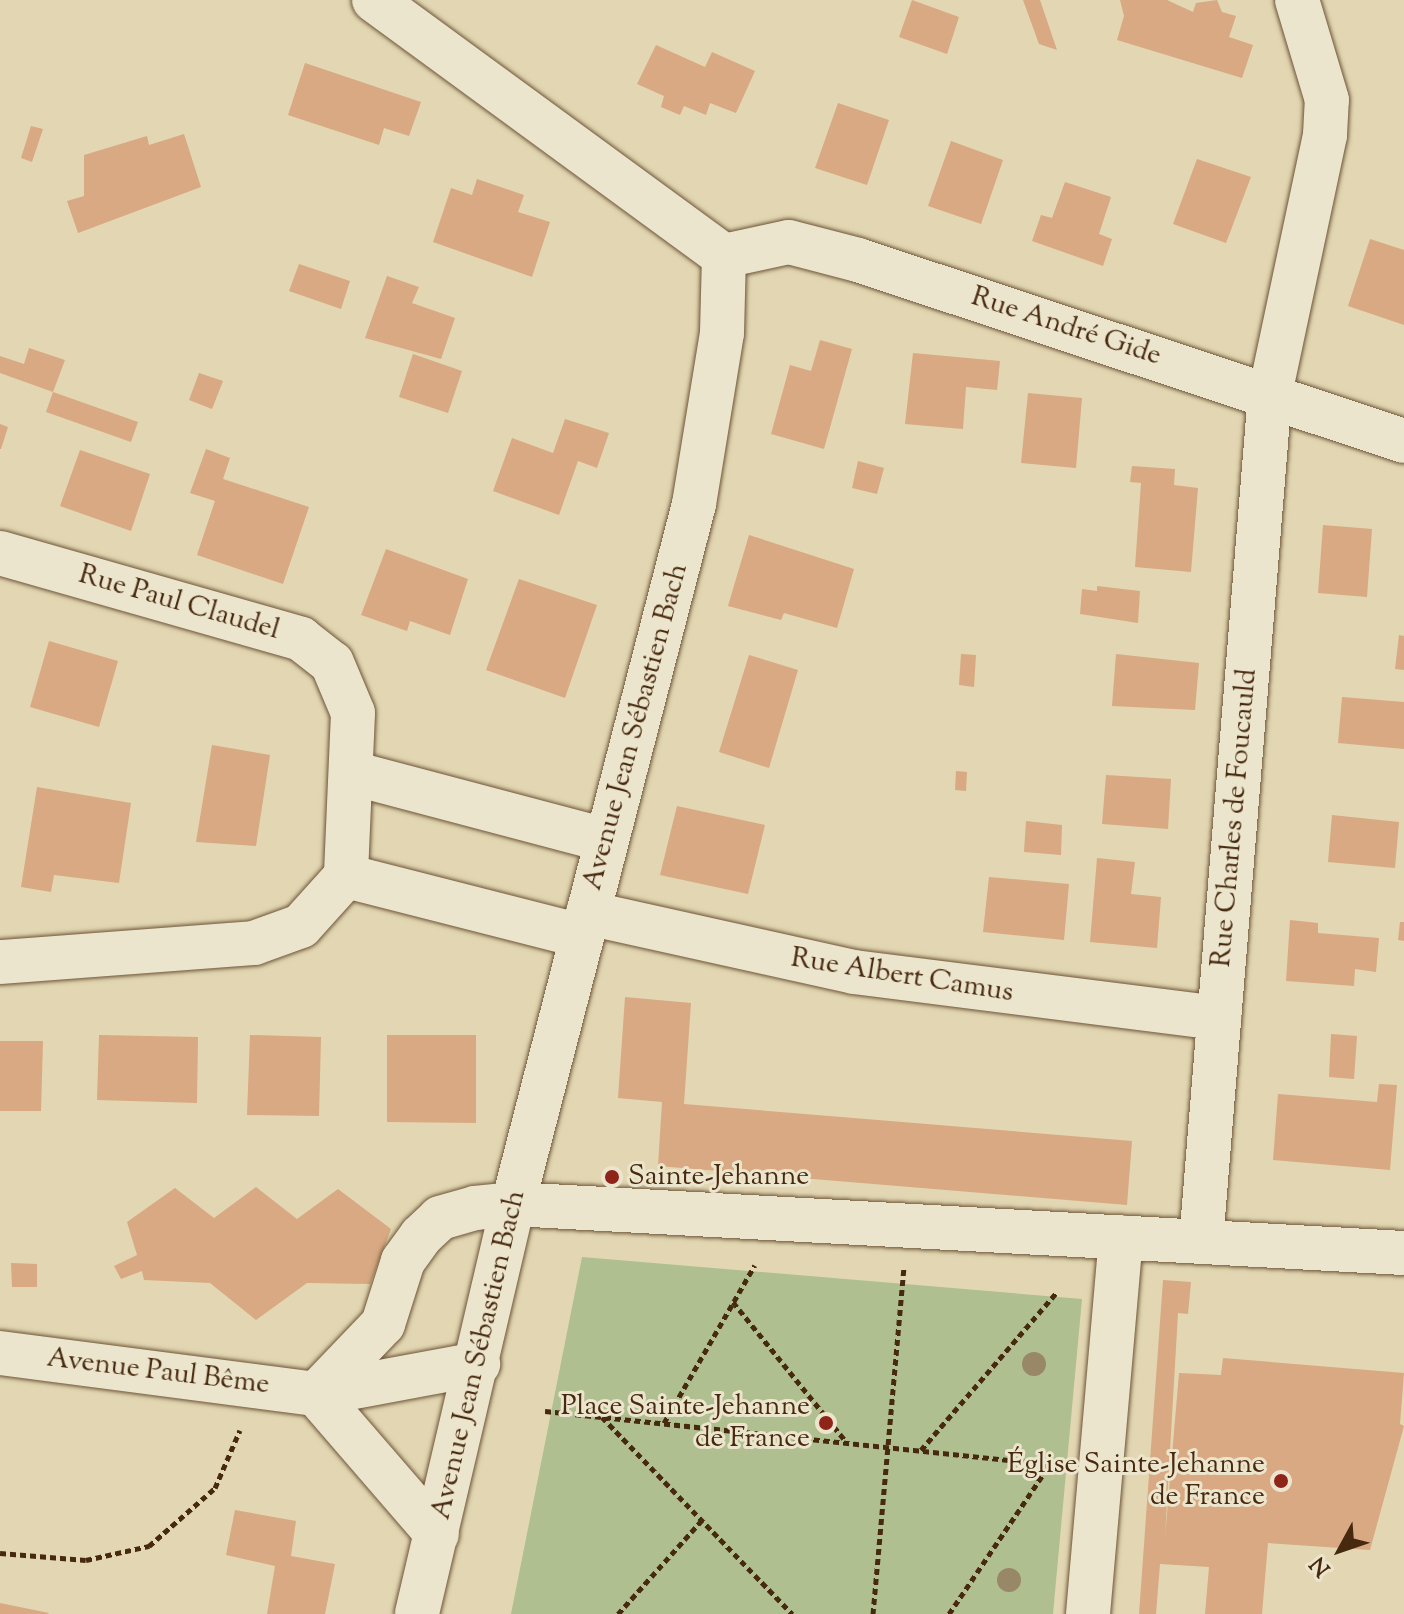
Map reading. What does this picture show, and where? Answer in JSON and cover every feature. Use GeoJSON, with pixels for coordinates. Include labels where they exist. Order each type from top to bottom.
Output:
{"type":"FeatureCollection","features":[{"type":"Feature","properties":{"kind":"street"},"geometry":{"type":"LineString","coordinates":[[374,0],[724,256]]}},
{"type":"Feature","properties":{"kind":"street","name":"Rue Charles de Foucauld"},"geometry":{"type":"LineString","coordinates":[[1201,1242],[1270,394],[1325,135],[1327,100],[1297,0]]}},
{"type":"Feature","properties":{"kind":"street","name":"Rue André Gide"},"geometry":{"type":"LineString","coordinates":[[724,256],[789,242],[1270,394],[1404,441]]}},
{"type":"Feature","properties":{"kind":"street","name":"Avenue Jean Sébastien Bach"},"geometry":{"type":"LineString","coordinates":[[417,1614],[513,1204],[706,451],[722,333],[724,256]]}},
{"type":"Feature","properties":{"kind":"street","name":"Rue Paul Claudel"},"geometry":{"type":"LineString","coordinates":[[0,553],[301,639],[332,663],[345,683],[353,713],[346,876]]}},
{"type":"Feature","properties":{"kind":"street"},"geometry":{"type":"LineString","coordinates":[[352,773],[606,840]]}},
{"type":"Feature","properties":{"kind":"street"},"geometry":{"type":"LineString","coordinates":[[0,962],[254,943],[301,926],[346,876],[584,924]]}},
{"type":"Feature","properties":{"kind":"street","name":"Rue Albert Camus"},"geometry":{"type":"LineString","coordinates":[[584,924],[854,972],[1219,1018]]}},
{"type":"Feature","properties":{"kind":"street"},"geometry":{"type":"LineString","coordinates":[[437,1534],[316,1394],[383,1324],[403,1261],[421,1236],[440,1218],[513,1204],[1404,1253]]}},
{"type":"Feature","properties":{"kind":"street"},"geometry":{"type":"LineString","coordinates":[[1088,1614],[1121,1237]]}},
{"type":"Feature","properties":{"kind":"street","name":"Avenue Paul Bême"},"geometry":{"type":"LineString","coordinates":[[0,1353],[258,1383],[316,1394],[478,1364]]}},
{"type":"Feature","properties":{"kind":"path"},"geometry":{"type":"LineString","coordinates":[[873,1614],[908,1225]]}},
{"type":"Feature","properties":{"kind":"path"},"geometry":{"type":"LineString","coordinates":[[664,1423],[755,1265]]}},
{"type":"Feature","properties":{"kind":"path"},"geometry":{"type":"LineString","coordinates":[[920,1450],[1057,1292]]}},
{"type":"Feature","properties":{"kind":"path"},"geometry":{"type":"LineString","coordinates":[[733,1302],[847,1443]]}},
{"type":"Feature","properties":{"kind":"path"},"geometry":{"type":"LineString","coordinates":[[0,1553],[86,1560],[149,1546],[215,1488],[258,1383]]}},
{"type":"Feature","properties":{"kind":"path"},"geometry":{"type":"LineString","coordinates":[[545,1411],[1100,1469]]}},
{"type":"Feature","properties":{"kind":"path"},"geometry":{"type":"LineString","coordinates":[[602,1417],[792,1614]]}},
{"type":"Feature","properties":{"kind":"path"},"geometry":{"type":"LineString","coordinates":[[949,1614],[1050,1464]]}},
{"type":"Feature","properties":{"kind":"path"},"geometry":{"type":"LineString","coordinates":[[618,1614],[703,1519]]}},
{"type":"Feature","properties":{"kind":"green space","name":"Place Sainte-Jehanne de France"},"geometry":{"type":"Polygon","coordinates":[[[582,1257],[1082,1299],[1053,1614],[511,1614],[582,1257]]]}},
{"type":"Feature","properties":{"kind":"building"},"geometry":{"type":"Polygon","coordinates":[[[912,0],[959,17],[947,54],[899,37],[912,0]]]}},
{"type":"Feature","properties":{"kind":"building"},"geometry":{"type":"Polygon","coordinates":[[[1023,0],[1040,0],[1057,50],[1039,44],[1023,0]]]}},
{"type":"Feature","properties":{"kind":"building"},"geometry":{"type":"Polygon","coordinates":[[[1120,0],[1167,0],[1193,12],[1196,3],[1217,0],[1222,12],[1236,16],[1229,37],[1253,45],[1242,78],[1117,40],[1124,16],[1120,0]]]}},
{"type":"Feature","properties":{"kind":"building"},"geometry":{"type":"Polygon","coordinates":[[[656,45],[705,67],[712,52],[755,71],[736,113],[710,103],[706,115],[684,106],[680,115],[661,107],[664,96],[637,84],[656,45]]]}},
{"type":"Feature","properties":{"kind":"building"},"geometry":{"type":"Polygon","coordinates":[[[305,63],[421,102],[409,136],[384,128],[379,145],[288,115],[305,63]]]}},
{"type":"Feature","properties":{"kind":"building"},"geometry":{"type":"Polygon","coordinates":[[[838,103],[889,120],[867,185],[815,168],[838,103]]]}},
{"type":"Feature","properties":{"kind":"building"},"geometry":{"type":"Polygon","coordinates":[[[31,126],[43,129],[32,162],[21,158],[31,126]]]}},
{"type":"Feature","properties":{"kind":"building"},"geometry":{"type":"Polygon","coordinates":[[[184,134],[201,187],[78,233],[67,201],[84,196],[84,155],[147,136],[149,145],[184,134]]]}},
{"type":"Feature","properties":{"kind":"building"},"geometry":{"type":"Polygon","coordinates":[[[951,141],[1003,160],[981,224],[928,206],[951,141]]]}},
{"type":"Feature","properties":{"kind":"building"},"geometry":{"type":"Polygon","coordinates":[[[1197,159],[1251,177],[1226,243],[1173,224],[1197,159]]]}},
{"type":"Feature","properties":{"kind":"building"},"geometry":{"type":"Polygon","coordinates":[[[477,179],[524,195],[518,212],[550,222],[532,277],[433,242],[451,188],[472,195],[477,179]]]}},
{"type":"Feature","properties":{"kind":"building"},"geometry":{"type":"Polygon","coordinates":[[[1065,182],[1111,197],[1099,234],[1112,239],[1103,266],[1032,241],[1041,215],[1052,218],[1065,182]]]}},
{"type":"Feature","properties":{"kind":"building"},"geometry":{"type":"Polygon","coordinates":[[[1370,239],[1404,250],[1404,325],[1348,306],[1370,239]]]}},
{"type":"Feature","properties":{"kind":"building"},"geometry":{"type":"Polygon","coordinates":[[[299,264],[350,281],[341,309],[289,291],[299,264]]]}},
{"type":"Feature","properties":{"kind":"building"},"geometry":{"type":"Polygon","coordinates":[[[387,276],[419,287],[412,303],[455,318],[441,359],[365,338],[387,276]]]}},
{"type":"Feature","properties":{"kind":"building"},"geometry":{"type":"Polygon","coordinates":[[[820,340],[852,349],[824,449],[771,434],[790,365],[811,371],[820,340]]]}},
{"type":"Feature","properties":{"kind":"building"},"geometry":{"type":"Polygon","coordinates":[[[29,348],[65,360],[53,392],[0,373],[0,356],[24,364],[29,348]]]}},
{"type":"Feature","properties":{"kind":"building"},"geometry":{"type":"Polygon","coordinates":[[[913,353],[1000,361],[997,390],[966,387],[963,429],[905,424],[913,353]]]}},
{"type":"Feature","properties":{"kind":"building"},"geometry":{"type":"Polygon","coordinates":[[[413,354],[462,371],[448,413],[399,397],[413,354]]]}},
{"type":"Feature","properties":{"kind":"building"},"geometry":{"type":"Polygon","coordinates":[[[199,373],[223,381],[212,409],[189,400],[199,373]]]}},
{"type":"Feature","properties":{"kind":"building"},"geometry":{"type":"Polygon","coordinates":[[[53,392],[138,422],[131,442],[46,412],[53,392]]]}},
{"type":"Feature","properties":{"kind":"building"},"geometry":{"type":"Polygon","coordinates":[[[1028,393],[1082,398],[1076,468],[1021,463],[1028,393]]]}},
{"type":"Feature","properties":{"kind":"building"},"geometry":{"type":"Polygon","coordinates":[[[565,419],[609,433],[597,468],[578,461],[559,515],[493,491],[512,438],[553,453],[565,419]]]}},
{"type":"Feature","properties":{"kind":"building"},"geometry":{"type":"Polygon","coordinates":[[[0,424],[8,427],[1,449],[0,449],[0,424]]]}},
{"type":"Feature","properties":{"kind":"building"},"geometry":{"type":"Polygon","coordinates":[[[206,449],[230,458],[223,479],[309,507],[283,584],[197,555],[215,501],[190,493],[206,449]]]}},
{"type":"Feature","properties":{"kind":"building"},"geometry":{"type":"Polygon","coordinates":[[[80,450],[150,474],[131,531],[60,506],[80,450]]]}},
{"type":"Feature","properties":{"kind":"building"},"geometry":{"type":"Polygon","coordinates":[[[858,461],[884,468],[877,494],[852,488],[858,461]]]}},
{"type":"Feature","properties":{"kind":"building"},"geometry":{"type":"Polygon","coordinates":[[[1132,466],[1175,469],[1174,485],[1198,488],[1191,572],[1135,567],[1141,483],[1130,482],[1132,466]]]}},
{"type":"Feature","properties":{"kind":"building"},"geometry":{"type":"Polygon","coordinates":[[[1323,525],[1372,529],[1367,597],[1318,593],[1323,525]]]}},
{"type":"Feature","properties":{"kind":"building"},"geometry":{"type":"Polygon","coordinates":[[[749,535],[854,569],[837,628],[784,613],[781,620],[728,606],[749,535]]]}},
{"type":"Feature","properties":{"kind":"building"},"geometry":{"type":"Polygon","coordinates":[[[386,549],[468,579],[450,635],[410,621],[407,631],[361,615],[386,549]]]}},
{"type":"Feature","properties":{"kind":"building"},"geometry":{"type":"Polygon","coordinates":[[[519,579],[597,605],[565,698],[486,670],[519,579]]]}},
{"type":"Feature","properties":{"kind":"building"},"geometry":{"type":"Polygon","coordinates":[[[1097,586],[1140,591],[1138,623],[1080,614],[1082,589],[1097,591],[1097,586]]]}},
{"type":"Feature","properties":{"kind":"building"},"geometry":{"type":"Polygon","coordinates":[[[1399,635],[1404,636],[1404,670],[1395,669],[1399,635]]]}},
{"type":"Feature","properties":{"kind":"building"},"geometry":{"type":"Polygon","coordinates":[[[49,641],[118,661],[99,727],[30,707],[49,641]]]}},
{"type":"Feature","properties":{"kind":"building"},"geometry":{"type":"Polygon","coordinates":[[[961,654],[976,655],[974,687],[959,685],[961,654]]]}},
{"type":"Feature","properties":{"kind":"building"},"geometry":{"type":"Polygon","coordinates":[[[1116,654],[1199,663],[1195,710],[1112,706],[1116,654]]]}},
{"type":"Feature","properties":{"kind":"building"},"geometry":{"type":"Polygon","coordinates":[[[749,655],[798,670],[769,768],[719,752],[749,655]]]}},
{"type":"Feature","properties":{"kind":"building"},"geometry":{"type":"Polygon","coordinates":[[[1342,697],[1404,702],[1404,749],[1338,743],[1342,697]]]}},
{"type":"Feature","properties":{"kind":"building"},"geometry":{"type":"Polygon","coordinates":[[[212,745],[270,755],[256,846],[196,842],[212,745]]]}},
{"type":"Feature","properties":{"kind":"building"},"geometry":{"type":"Polygon","coordinates":[[[956,771],[967,772],[966,791],[955,790],[956,771]]]}},
{"type":"Feature","properties":{"kind":"building"},"geometry":{"type":"Polygon","coordinates":[[[1106,775],[1171,779],[1168,829],[1102,824],[1106,775]]]}},
{"type":"Feature","properties":{"kind":"building"},"geometry":{"type":"Polygon","coordinates":[[[37,787],[131,803],[119,883],[54,875],[51,892],[21,887],[37,787]]]}},
{"type":"Feature","properties":{"kind":"building"},"geometry":{"type":"Polygon","coordinates":[[[677,806],[765,825],[748,894],[660,875],[677,806]]]}},
{"type":"Feature","properties":{"kind":"building"},"geometry":{"type":"Polygon","coordinates":[[[1332,815],[1399,822],[1395,868],[1328,862],[1332,815]]]}},
{"type":"Feature","properties":{"kind":"building"},"geometry":{"type":"Polygon","coordinates":[[[1026,821],[1062,825],[1061,855],[1024,852],[1026,821]]]}},
{"type":"Feature","properties":{"kind":"building"},"geometry":{"type":"Polygon","coordinates":[[[1097,858],[1135,862],[1131,894],[1161,897],[1157,948],[1090,942],[1097,858]]]}},
{"type":"Feature","properties":{"kind":"building"},"geometry":{"type":"Polygon","coordinates":[[[989,877],[1069,884],[1064,940],[983,932],[989,877]]]}},
{"type":"Feature","properties":{"kind":"building"},"geometry":{"type":"Polygon","coordinates":[[[1290,920],[1318,923],[1318,933],[1379,938],[1376,972],[1355,969],[1354,986],[1286,981],[1290,920]]]}},
{"type":"Feature","properties":{"kind":"building"},"geometry":{"type":"Polygon","coordinates":[[[1400,922],[1404,922],[1404,941],[1398,940],[1400,922]]]}},
{"type":"Feature","properties":{"kind":"building"},"geometry":{"type":"Polygon","coordinates":[[[625,997],[691,1003],[684,1104],[1132,1141],[1127,1205],[658,1166],[662,1102],[618,1098],[625,997]]]}},
{"type":"Feature","properties":{"kind":"building"},"geometry":{"type":"Polygon","coordinates":[[[1331,1034],[1357,1036],[1354,1079],[1329,1077],[1331,1034]]]}},
{"type":"Feature","properties":{"kind":"building"},"geometry":{"type":"Polygon","coordinates":[[[99,1035],[198,1037],[197,1103],[97,1100],[99,1035]]]}},
{"type":"Feature","properties":{"kind":"building"},"geometry":{"type":"Polygon","coordinates":[[[250,1035],[321,1037],[319,1116],[247,1115],[250,1035]]]}},
{"type":"Feature","properties":{"kind":"building"},"geometry":{"type":"Polygon","coordinates":[[[387,1035],[476,1035],[476,1123],[387,1122],[387,1035]]]}},
{"type":"Feature","properties":{"kind":"building"},"geometry":{"type":"Polygon","coordinates":[[[0,1041],[43,1041],[41,1111],[0,1111],[0,1041]]]}},
{"type":"Feature","properties":{"kind":"building"},"geometry":{"type":"Polygon","coordinates":[[[1379,1084],[1397,1085],[1390,1170],[1273,1160],[1278,1094],[1377,1102],[1379,1084]]]}},
{"type":"Feature","properties":{"kind":"building"},"geometry":{"type":"Polygon","coordinates":[[[256,1187],[297,1219],[338,1189],[391,1229],[370,1284],[307,1283],[256,1320],[210,1283],[144,1280],[142,1271],[121,1279],[114,1266],[137,1255],[127,1222],[175,1188],[214,1218],[256,1187]]]}},
{"type":"Feature","properties":{"kind":"building"},"geometry":{"type":"Polygon","coordinates":[[[11,1263],[37,1264],[37,1287],[12,1287],[11,1263]]]}},
{"type":"Feature","properties":{"kind":"building","name":"Église Sainte-Jehanne de France"},"geometry":{"type":"Polygon","coordinates":[[[1163,1280],[1191,1282],[1188,1314],[1178,1313],[1165,1537],[1179,1373],[1221,1375],[1223,1358],[1404,1373],[1400,1424],[1404,1426],[1370,1550],[1268,1543],[1262,1614],[1205,1614],[1209,1567],[1160,1564],[1156,1614],[1139,1614],[1163,1280]]]}},
{"type":"Feature","properties":{"kind":"building"},"geometry":{"type":"Polygon","coordinates":[[[235,1510],[296,1521],[291,1556],[335,1564],[325,1614],[267,1614],[275,1566],[226,1555],[235,1510]]]}},
{"type":"Feature","properties":{"kind":"building"},"geometry":{"type":"Polygon","coordinates":[[[0,1603],[49,1613],[0,1614],[0,1603]]]}},
{"type":"Feature","properties":{"kind":"place","name":"Sainte-Jehanne"},"geometry":{"type":"Point","coordinates":[612,1177]}},
{"type":"Feature","properties":{"kind":"place","name":"Place Sainte-Jehanne de France"},"geometry":{"type":"Point","coordinates":[826,1423]}},
{"type":"Feature","properties":{"kind":"place","name":"Église Sainte-Jehanne de France"},"geometry":{"type":"Point","coordinates":[1281,1481]}}]}
